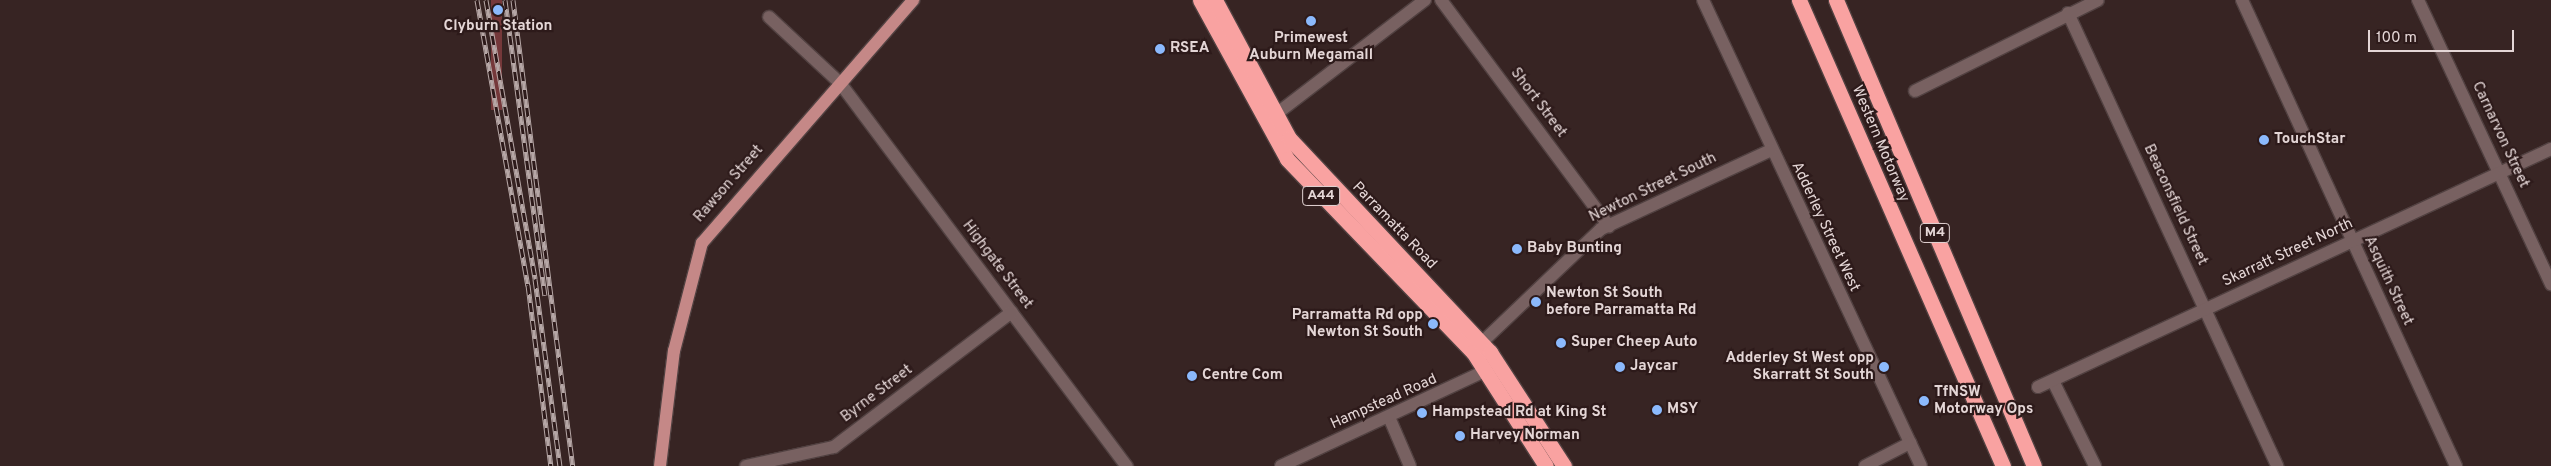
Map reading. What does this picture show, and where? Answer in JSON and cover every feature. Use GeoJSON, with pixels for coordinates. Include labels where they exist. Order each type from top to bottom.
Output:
{"type":"FeatureCollection","features":[{"type":"Feature","properties":{"kind":"highway","name":"Parramatta Road"},"geometry":{"type":"LineString","coordinates":[[1200,0],[1287,159],[1477,347]]}},
{"type":"Feature","properties":{"kind":"highway","name":"Parramatta Road"},"geometry":{"type":"LineString","coordinates":[[1215,0],[1275,115],[1318,174],[1477,347],[1564,466]]}},
{"type":"Feature","properties":{"kind":"highway","name":"Western Motorway"},"geometry":{"type":"LineString","coordinates":[[1799,0],[2002,466]]}},
{"type":"Feature","properties":{"kind":"highway","name":"Western Motorway"},"geometry":{"type":"LineString","coordinates":[[1836,0],[2034,466]]}},
{"type":"Feature","properties":{"kind":"highway","name":"Parramatta Road"},"geometry":{"type":"LineString","coordinates":[[1492,368],[1546,466]]}},
{"type":"Feature","properties":{"kind":"main road","name":"Rawson Street"},"geometry":{"type":"LineString","coordinates":[[660,466],[674,350],[702,242],[913,0]]}},
{"type":"Feature","properties":{"kind":"street"},"geometry":{"type":"LineString","coordinates":[[1275,115],[1424,0]]}},
{"type":"Feature","properties":{"kind":"street","name":"Short Street"},"geometry":{"type":"LineString","coordinates":[[1441,0],[1609,226]]}},
{"type":"Feature","properties":{"kind":"street","name":"Adderley Street West"},"geometry":{"type":"LineString","coordinates":[[1703,0],[1771,150],[1921,466]]}},
{"type":"Feature","properties":{"kind":"street"},"geometry":{"type":"LineString","coordinates":[[1915,91],[2068,13],[2098,0]]}},
{"type":"Feature","properties":{"kind":"street","name":"Asquith Street"},"geometry":{"type":"LineString","coordinates":[[2242,0],[2456,466]]}},
{"type":"Feature","properties":{"kind":"street","name":"Carnarvon Street"},"geometry":{"type":"LineString","coordinates":[[2418,0],[2551,284]]}},
{"type":"Feature","properties":{"kind":"street","name":"Beaconsfield Street"},"geometry":{"type":"LineString","coordinates":[[2068,13],[2277,466]]}},
{"type":"Feature","properties":{"kind":"street","name":"Highgate Street"},"geometry":{"type":"LineString","coordinates":[[769,17],[840,83],[1127,466]]}},
{"type":"Feature","properties":{"kind":"street","name":"Skarratt Street North"},"geometry":{"type":"LineString","coordinates":[[2038,387],[2551,149]]}},
{"type":"Feature","properties":{"kind":"street","name":"Newton Street South"},"geometry":{"type":"LineString","coordinates":[[1477,347],[1593,235],[1771,150]]}},
{"type":"Feature","properties":{"kind":"street","name":"Byrne Street"},"geometry":{"type":"LineString","coordinates":[[746,466],[834,447],[1012,312]]}},
{"type":"Feature","properties":{"kind":"street","name":"Hampstead Road"},"geometry":{"type":"LineString","coordinates":[[1281,466],[1492,368]]}},
{"type":"Feature","properties":{"kind":"street"},"geometry":{"type":"LineString","coordinates":[[2053,380],[2094,466]]}},
{"type":"Feature","properties":{"kind":"street"},"geometry":{"type":"LineString","coordinates":[[1389,417],[1410,466]]}},
{"type":"Feature","properties":{"kind":"street"},"geometry":{"type":"LineString","coordinates":[[1865,466],[1910,443]]}},
{"type":"Feature","properties":{"kind":"shaded area"},"geometry":{"type":"Polygon","coordinates":[[[491,0],[502,0],[502,110],[491,110],[491,0]]]}},
{"type":"Feature","properties":{"kind":"railway"},"geometry":{"type":"LineString","coordinates":[[477,0],[528,285],[551,466]]}},
{"type":"Feature","properties":{"kind":"railway"},"geometry":{"type":"LineString","coordinates":[[486,0],[535,279],[560,466]]}},
{"type":"Feature","properties":{"kind":"railway"},"geometry":{"type":"LineString","coordinates":[[505,0],[545,295]]}},
{"type":"Feature","properties":{"kind":"railway"},"geometry":{"type":"LineString","coordinates":[[513,0],[573,466]]}},
{"type":"Feature","properties":{"kind":"place","name":"Clyburn Station"},"geometry":{"type":"Point","coordinates":[498,10]}},
{"type":"Feature","properties":{"kind":"place","name":"Primewest Auburn Megamall"},"geometry":{"type":"Point","coordinates":[1311,21]}},
{"type":"Feature","properties":{"kind":"place","name":"RSEA"},"geometry":{"type":"Point","coordinates":[1160,49]}},
{"type":"Feature","properties":{"kind":"place","name":"TouchStar"},"geometry":{"type":"Point","coordinates":[2264,140]}},
{"type":"Feature","properties":{"kind":"place","name":"Baby Bunting"},"geometry":{"type":"Point","coordinates":[1517,249]}},
{"type":"Feature","properties":{"kind":"place","name":"Newton St South before Parramatta Rd"},"geometry":{"type":"Point","coordinates":[1536,302]}},
{"type":"Feature","properties":{"kind":"place","name":"Parramatta Rd opp Newton St South"},"geometry":{"type":"Point","coordinates":[1433,324]}},
{"type":"Feature","properties":{"kind":"place","name":"Super Cheep Auto"},"geometry":{"type":"Point","coordinates":[1561,343]}},
{"type":"Feature","properties":{"kind":"place","name":"Jaycar"},"geometry":{"type":"Point","coordinates":[1620,367]}},
{"type":"Feature","properties":{"kind":"place","name":"Adderley St West opp Skarratt St South"},"geometry":{"type":"Point","coordinates":[1884,367]}},
{"type":"Feature","properties":{"kind":"place","name":"Centre Com"},"geometry":{"type":"Point","coordinates":[1192,376]}},
{"type":"Feature","properties":{"kind":"place","name":"TfNSW Motorway Ops"},"geometry":{"type":"Point","coordinates":[1924,401]}},
{"type":"Feature","properties":{"kind":"place","name":"MSY"},"geometry":{"type":"Point","coordinates":[1657,410]}},
{"type":"Feature","properties":{"kind":"place","name":"Hampstead Rd at King St"},"geometry":{"type":"Point","coordinates":[1422,413]}},
{"type":"Feature","properties":{"kind":"place","name":"Harvey Norman"},"geometry":{"type":"Point","coordinates":[1460,436]}}]}
